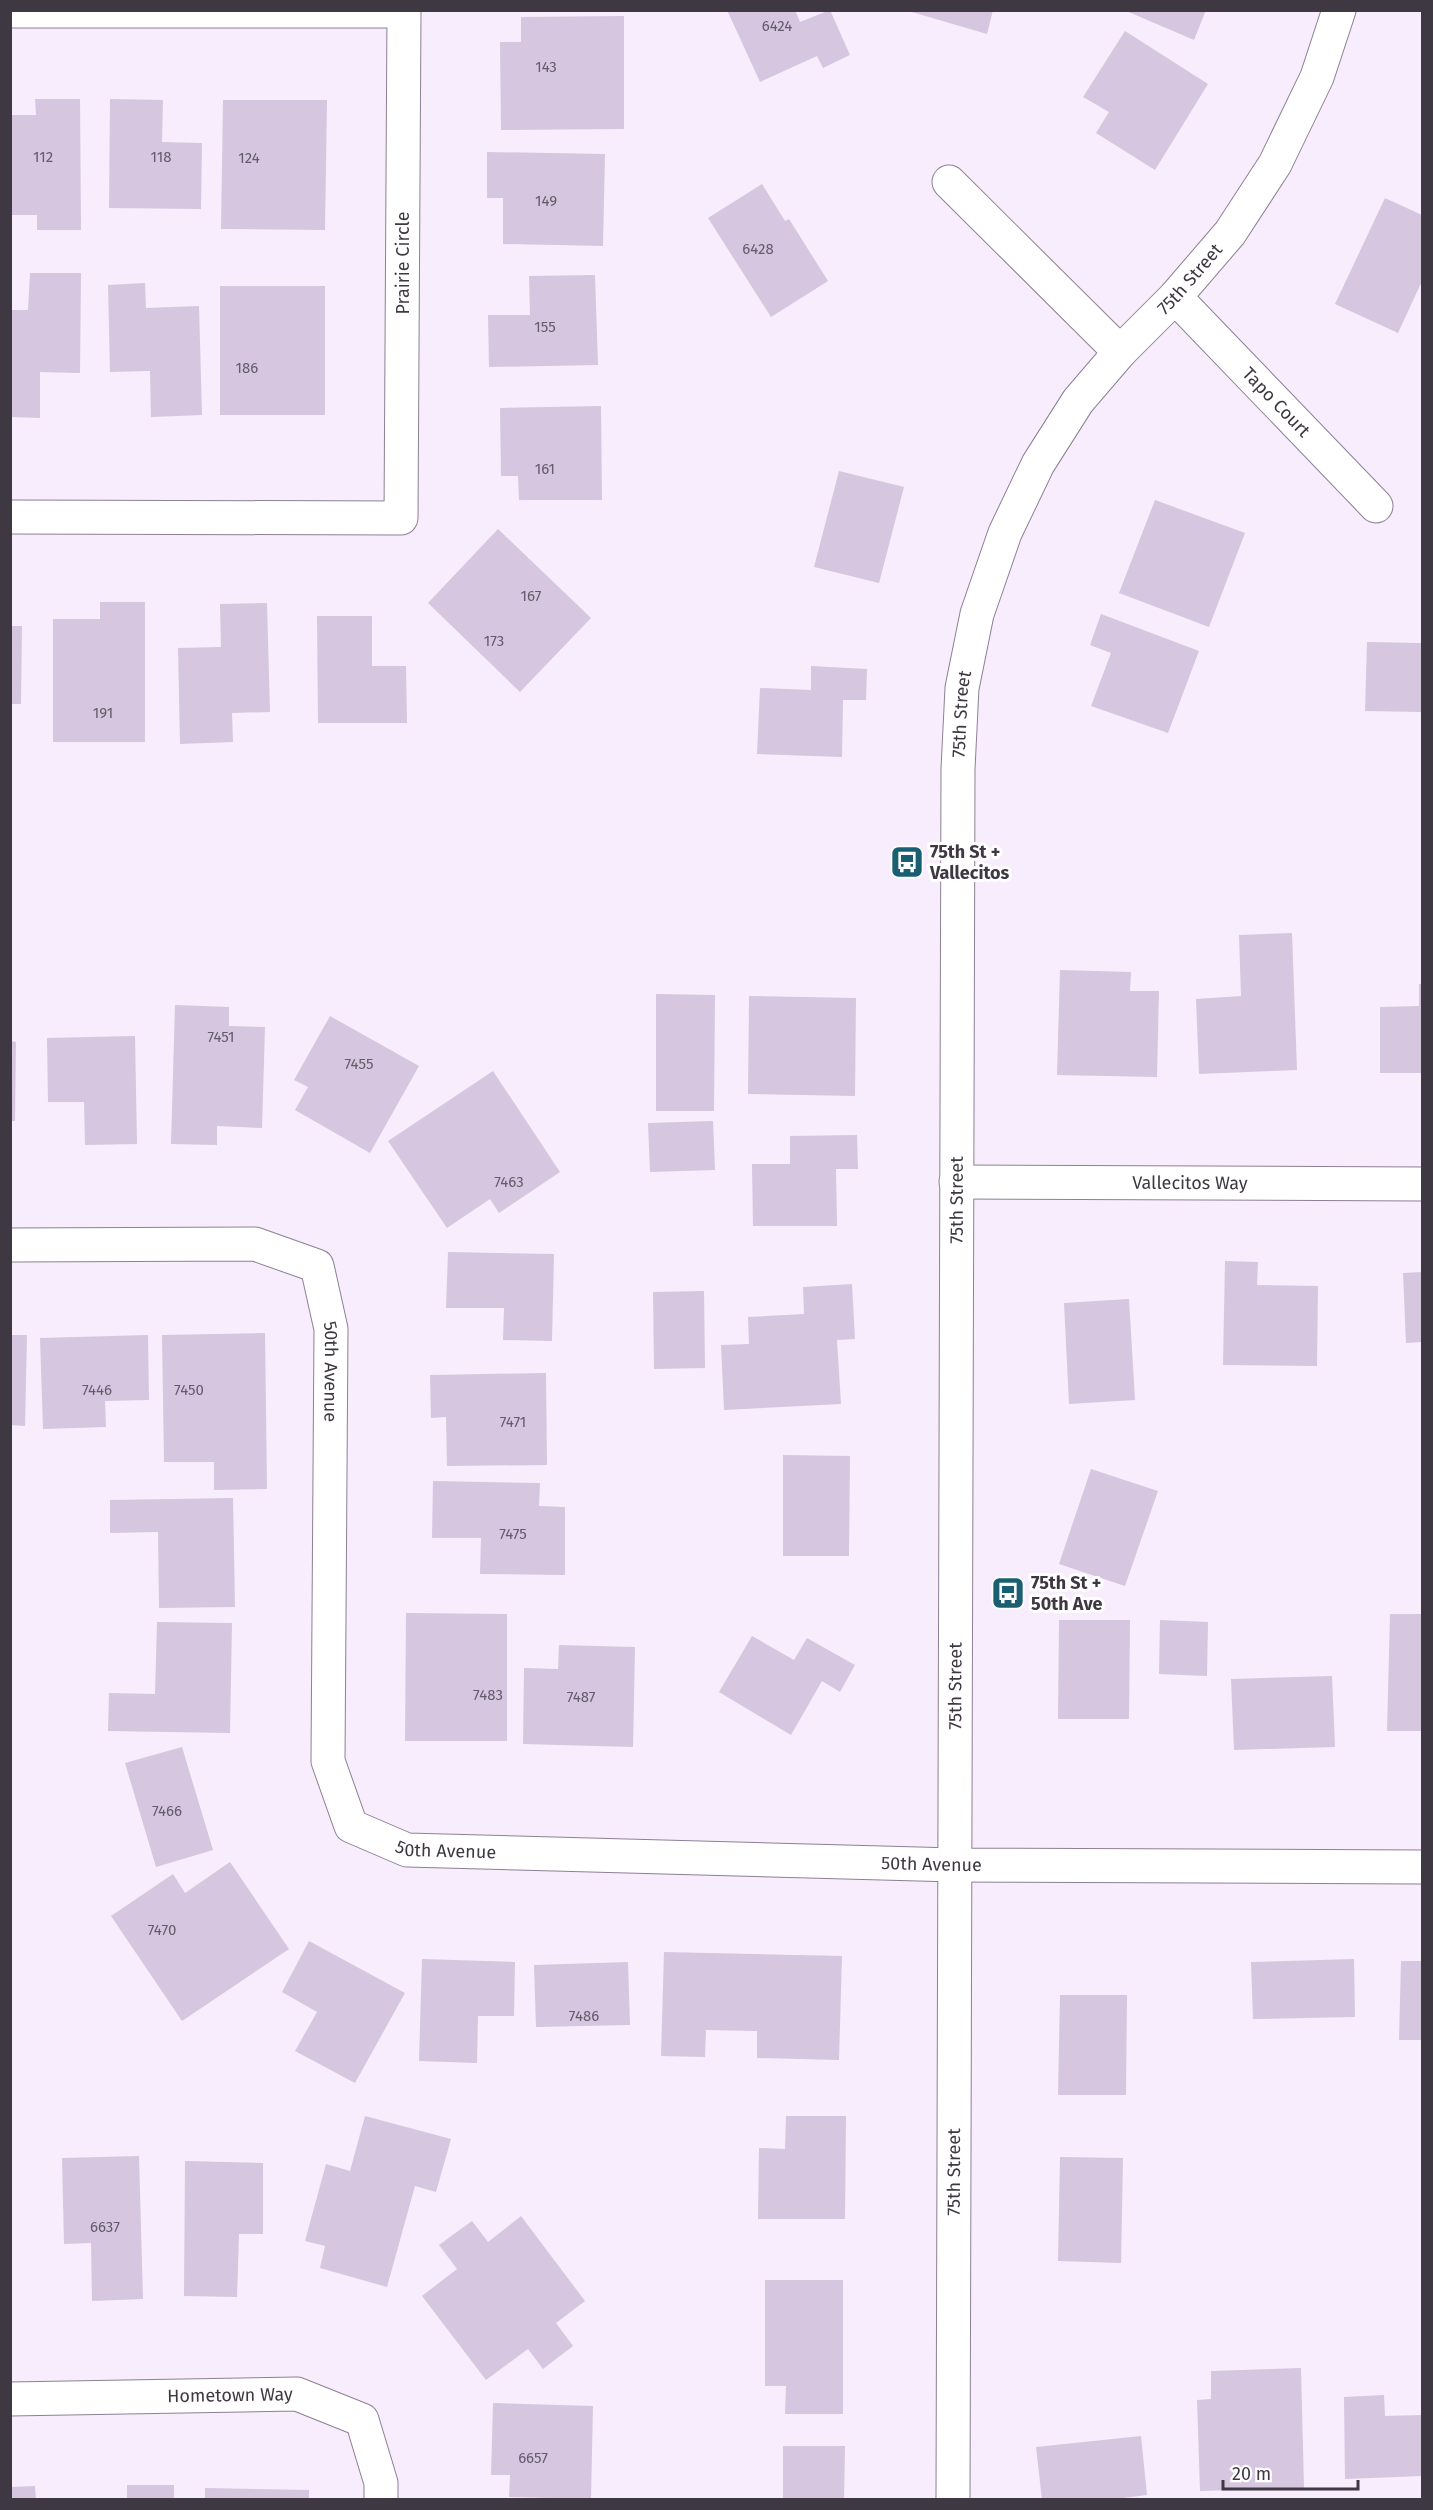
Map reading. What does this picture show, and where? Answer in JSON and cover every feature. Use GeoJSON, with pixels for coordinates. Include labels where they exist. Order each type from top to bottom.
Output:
{"type":"FeatureCollection","features":[{"type":"Feature","properties":{"kind":"street","name":"75th Street"},"geometry":{"type":"LineString","coordinates":[[953,2499],[958,769],[962,688],[977,614],[1005,533],[1038,464],[1073,410],[1120,351],[1175,297],[1230,234],[1275,164],[1317,77],[1339,10]]}},
{"type":"Feature","properties":{"kind":"street","name":"Prairie Circle"},"geometry":{"type":"LineString","coordinates":[[10,11],[404,11],[401,518],[10,517]]}},
{"type":"Feature","properties":{"kind":"street"},"geometry":{"type":"LineString","coordinates":[[949,182],[1120,351]]}},
{"type":"Feature","properties":{"kind":"street","name":"Tapo Court"},"geometry":{"type":"LineString","coordinates":[[1175,297],[1376,506]]}},
{"type":"Feature","properties":{"kind":"street","name":"Vallecitos Way"},"geometry":{"type":"LineString","coordinates":[[956,1182],[1422,1184]]}},
{"type":"Feature","properties":{"kind":"street","name":"50th Avenue"},"geometry":{"type":"LineString","coordinates":[[10,1245],[255,1244],[317,1266],[331,1329],[328,1761],[351,1826],[407,1850],[955,1864],[1422,1867]]}},
{"type":"Feature","properties":{"kind":"street","name":"Hometown Way"},"geometry":{"type":"LineString","coordinates":[[10,2399],[297,2394],[362,2420],[381,2483],[381,2499]]}},
{"type":"Feature","properties":{"kind":"building"},"geometry":{"type":"Polygon","coordinates":[[[727,10],[795,10],[800,22],[830,10],[850,55],[823,68],[817,56],[760,82],[727,10]]]}},
{"type":"Feature","properties":{"kind":"building"},"geometry":{"type":"Polygon","coordinates":[[[905,10],[993,10],[987,34],[905,10]]]}},
{"type":"Feature","properties":{"kind":"building"},"geometry":{"type":"Polygon","coordinates":[[[1124,10],[1206,10],[1194,40],[1124,10]]]}},
{"type":"Feature","properties":{"kind":"building"},"geometry":{"type":"Polygon","coordinates":[[[624,16],[624,129],[501,130],[500,42],[521,42],[521,17],[624,16]]]}},
{"type":"Feature","properties":{"kind":"building"},"geometry":{"type":"Polygon","coordinates":[[[1125,31],[1208,84],[1155,170],[1096,133],[1109,112],[1083,97],[1125,31]]]}},
{"type":"Feature","properties":{"kind":"building"},"geometry":{"type":"Polygon","coordinates":[[[35,99],[80,99],[81,230],[37,230],[37,215],[10,215],[10,115],[36,115],[35,99]]]}},
{"type":"Feature","properties":{"kind":"building"},"geometry":{"type":"Polygon","coordinates":[[[110,99],[163,100],[162,142],[202,143],[201,209],[109,208],[110,99]]]}},
{"type":"Feature","properties":{"kind":"building"},"geometry":{"type":"Polygon","coordinates":[[[223,100],[327,100],[325,230],[221,229],[223,100]]]}},
{"type":"Feature","properties":{"kind":"building"},"geometry":{"type":"Polygon","coordinates":[[[487,152],[605,154],[603,246],[503,244],[503,198],[487,198],[487,152]]]}},
{"type":"Feature","properties":{"kind":"building"},"geometry":{"type":"Polygon","coordinates":[[[762,184],[785,221],[789,219],[828,281],[771,317],[708,218],[762,184]]]}},
{"type":"Feature","properties":{"kind":"building"},"geometry":{"type":"Polygon","coordinates":[[[1385,198],[1422,215],[1422,281],[1398,333],[1335,304],[1385,198]]]}},
{"type":"Feature","properties":{"kind":"building"},"geometry":{"type":"Polygon","coordinates":[[[30,273],[81,273],[80,373],[40,372],[40,418],[10,417],[10,310],[28,310],[30,273]]]}},
{"type":"Feature","properties":{"kind":"building"},"geometry":{"type":"Polygon","coordinates":[[[595,275],[598,365],[489,367],[488,315],[530,315],[529,276],[595,275]]]}},
{"type":"Feature","properties":{"kind":"building"},"geometry":{"type":"Polygon","coordinates":[[[145,283],[146,308],[199,306],[202,415],[151,417],[150,371],[110,372],[108,285],[145,283]]]}},
{"type":"Feature","properties":{"kind":"building"},"geometry":{"type":"Polygon","coordinates":[[[220,286],[325,286],[325,415],[220,415],[220,286]]]}},
{"type":"Feature","properties":{"kind":"building"},"geometry":{"type":"Polygon","coordinates":[[[601,406],[602,500],[519,500],[518,476],[501,476],[500,408],[601,406]]]}},
{"type":"Feature","properties":{"kind":"building"},"geometry":{"type":"Polygon","coordinates":[[[839,471],[904,487],[879,583],[814,567],[839,471]]]}},
{"type":"Feature","properties":{"kind":"building"},"geometry":{"type":"Polygon","coordinates":[[[1155,500],[1245,533],[1209,627],[1119,593],[1155,500]]]}},
{"type":"Feature","properties":{"kind":"building"},"geometry":{"type":"Polygon","coordinates":[[[498,529],[591,618],[520,692],[428,603],[498,529]]]}},
{"type":"Feature","properties":{"kind":"building"},"geometry":{"type":"Polygon","coordinates":[[[100,602],[145,602],[145,742],[53,742],[53,619],[100,619],[100,602]]]}},
{"type":"Feature","properties":{"kind":"building"},"geometry":{"type":"Polygon","coordinates":[[[267,603],[270,712],[232,713],[233,742],[180,744],[178,648],[221,647],[220,604],[267,603]]]}},
{"type":"Feature","properties":{"kind":"building"},"geometry":{"type":"Polygon","coordinates":[[[1101,614],[1199,651],[1168,733],[1091,706],[1111,653],[1090,645],[1101,614]]]}},
{"type":"Feature","properties":{"kind":"building"},"geometry":{"type":"Polygon","coordinates":[[[317,616],[372,616],[372,666],[406,666],[407,723],[318,723],[317,616]]]}},
{"type":"Feature","properties":{"kind":"building"},"geometry":{"type":"Polygon","coordinates":[[[10,626],[22,626],[21,704],[10,704],[10,626]]]}},
{"type":"Feature","properties":{"kind":"building"},"geometry":{"type":"Polygon","coordinates":[[[1367,642],[1422,643],[1422,712],[1365,711],[1367,642]]]}},
{"type":"Feature","properties":{"kind":"building"},"geometry":{"type":"Polygon","coordinates":[[[811,666],[867,669],[866,700],[843,700],[842,757],[757,754],[760,688],[811,690],[811,666]]]}},
{"type":"Feature","properties":{"kind":"building"},"geometry":{"type":"Polygon","coordinates":[[[1292,933],[1297,1070],[1199,1074],[1196,999],[1241,996],[1239,935],[1292,933]]]}},
{"type":"Feature","properties":{"kind":"building"},"geometry":{"type":"Polygon","coordinates":[[[1060,970],[1131,972],[1130,991],[1159,991],[1157,1077],[1057,1075],[1060,970]]]}},
{"type":"Feature","properties":{"kind":"building"},"geometry":{"type":"Polygon","coordinates":[[[1419,984],[1422,984],[1422,1073],[1380,1073],[1380,1007],[1419,1006],[1419,984]]]}},
{"type":"Feature","properties":{"kind":"building"},"geometry":{"type":"Polygon","coordinates":[[[656,994],[715,995],[714,1111],[656,1111],[656,994]]]}},
{"type":"Feature","properties":{"kind":"building"},"geometry":{"type":"Polygon","coordinates":[[[749,996],[856,998],[855,1096],[748,1094],[749,996]]]}},
{"type":"Feature","properties":{"kind":"building"},"geometry":{"type":"Polygon","coordinates":[[[175,1005],[229,1007],[229,1026],[265,1027],[262,1128],[217,1126],[217,1145],[171,1144],[175,1005]]]}},
{"type":"Feature","properties":{"kind":"building"},"geometry":{"type":"Polygon","coordinates":[[[330,1016],[419,1066],[370,1153],[295,1110],[308,1087],[294,1080],[330,1016]]]}},
{"type":"Feature","properties":{"kind":"building"},"geometry":{"type":"Polygon","coordinates":[[[135,1036],[137,1144],[85,1145],[84,1102],[48,1102],[47,1038],[135,1036]]]}},
{"type":"Feature","properties":{"kind":"building"},"geometry":{"type":"Polygon","coordinates":[[[10,1041],[16,1042],[15,1121],[10,1121],[10,1041]]]}},
{"type":"Feature","properties":{"kind":"building"},"geometry":{"type":"Polygon","coordinates":[[[493,1071],[560,1172],[499,1213],[490,1199],[447,1228],[388,1141],[493,1071]]]}},
{"type":"Feature","properties":{"kind":"building"},"geometry":{"type":"Polygon","coordinates":[[[713,1121],[715,1170],[650,1172],[648,1123],[713,1121]]]}},
{"type":"Feature","properties":{"kind":"building"},"geometry":{"type":"Polygon","coordinates":[[[857,1135],[858,1169],[836,1169],[837,1226],[753,1226],[752,1164],[790,1164],[790,1136],[857,1135]]]}},
{"type":"Feature","properties":{"kind":"building"},"geometry":{"type":"Polygon","coordinates":[[[448,1252],[554,1254],[552,1341],[503,1340],[504,1308],[446,1308],[448,1252]]]}},
{"type":"Feature","properties":{"kind":"building"},"geometry":{"type":"Polygon","coordinates":[[[1225,1261],[1258,1262],[1257,1285],[1318,1286],[1317,1366],[1223,1365],[1225,1261]]]}},
{"type":"Feature","properties":{"kind":"building"},"geometry":{"type":"Polygon","coordinates":[[[1422,1272],[1422,1342],[1406,1343],[1403,1273],[1422,1272]]]}},
{"type":"Feature","properties":{"kind":"building"},"geometry":{"type":"Polygon","coordinates":[[[852,1284],[855,1339],[837,1340],[841,1404],[724,1410],[721,1345],[749,1344],[748,1317],[804,1314],[803,1287],[852,1284]]]}},
{"type":"Feature","properties":{"kind":"building"},"geometry":{"type":"Polygon","coordinates":[[[704,1291],[705,1368],[654,1369],[653,1292],[704,1291]]]}},
{"type":"Feature","properties":{"kind":"building"},"geometry":{"type":"Polygon","coordinates":[[[1129,1299],[1135,1400],[1069,1404],[1064,1303],[1129,1299]]]}},
{"type":"Feature","properties":{"kind":"building"},"geometry":{"type":"Polygon","coordinates":[[[265,1333],[267,1489],[214,1490],[214,1462],[164,1462],[162,1335],[265,1333]]]}},
{"type":"Feature","properties":{"kind":"building"},"geometry":{"type":"Polygon","coordinates":[[[10,1335],[27,1335],[25,1426],[10,1425],[10,1335]]]}},
{"type":"Feature","properties":{"kind":"building"},"geometry":{"type":"Polygon","coordinates":[[[148,1335],[149,1400],[105,1401],[106,1427],[43,1429],[40,1338],[148,1335]]]}},
{"type":"Feature","properties":{"kind":"building"},"geometry":{"type":"Polygon","coordinates":[[[546,1373],[547,1465],[447,1466],[446,1417],[431,1418],[430,1375],[546,1373]]]}},
{"type":"Feature","properties":{"kind":"building"},"geometry":{"type":"Polygon","coordinates":[[[783,1455],[850,1456],[849,1556],[783,1556],[783,1455]]]}},
{"type":"Feature","properties":{"kind":"building"},"geometry":{"type":"Polygon","coordinates":[[[1091,1469],[1158,1491],[1125,1586],[1059,1564],[1091,1469]]]}},
{"type":"Feature","properties":{"kind":"building"},"geometry":{"type":"Polygon","coordinates":[[[433,1481],[540,1483],[539,1506],[565,1507],[565,1575],[480,1574],[481,1538],[432,1538],[433,1481]]]}},
{"type":"Feature","properties":{"kind":"building"},"geometry":{"type":"Polygon","coordinates":[[[233,1498],[235,1607],[159,1608],[158,1532],[110,1533],[110,1500],[233,1498]]]}},
{"type":"Feature","properties":{"kind":"building"},"geometry":{"type":"Polygon","coordinates":[[[406,1613],[507,1614],[507,1741],[405,1741],[406,1613]]]}},
{"type":"Feature","properties":{"kind":"building"},"geometry":{"type":"Polygon","coordinates":[[[1390,1614],[1422,1614],[1422,1731],[1387,1731],[1390,1614]]]}},
{"type":"Feature","properties":{"kind":"building"},"geometry":{"type":"Polygon","coordinates":[[[1059,1620],[1130,1620],[1129,1719],[1058,1719],[1059,1620]]]}},
{"type":"Feature","properties":{"kind":"building"},"geometry":{"type":"Polygon","coordinates":[[[1160,1620],[1208,1622],[1207,1676],[1159,1674],[1160,1620]]]}},
{"type":"Feature","properties":{"kind":"building"},"geometry":{"type":"Polygon","coordinates":[[[157,1622],[232,1623],[230,1733],[108,1731],[109,1693],[155,1694],[157,1622]]]}},
{"type":"Feature","properties":{"kind":"building"},"geometry":{"type":"Polygon","coordinates":[[[752,1636],[794,1660],[807,1638],[855,1665],[840,1692],[822,1681],[791,1735],[719,1692],[752,1636]]]}},
{"type":"Feature","properties":{"kind":"building"},"geometry":{"type":"Polygon","coordinates":[[[559,1645],[635,1647],[633,1747],[523,1744],[524,1668],[558,1669],[559,1645]]]}},
{"type":"Feature","properties":{"kind":"building"},"geometry":{"type":"Polygon","coordinates":[[[1332,1676],[1335,1747],[1234,1750],[1231,1679],[1332,1676]]]}},
{"type":"Feature","properties":{"kind":"building"},"geometry":{"type":"Polygon","coordinates":[[[182,1747],[213,1850],[156,1867],[125,1763],[182,1747]]]}},
{"type":"Feature","properties":{"kind":"building"},"geometry":{"type":"Polygon","coordinates":[[[230,1862],[289,1949],[182,2021],[111,1916],[173,1874],[185,1893],[230,1862]]]}},
{"type":"Feature","properties":{"kind":"building"},"geometry":{"type":"Polygon","coordinates":[[[309,1941],[405,1993],[355,2083],[295,2051],[317,2012],[282,1992],[309,1941]]]}},
{"type":"Feature","properties":{"kind":"building"},"geometry":{"type":"Polygon","coordinates":[[[664,1952],[842,1956],[839,2060],[757,2058],[757,2031],[706,2030],[705,2057],[661,2056],[664,1952]]]}},
{"type":"Feature","properties":{"kind":"building"},"geometry":{"type":"Polygon","coordinates":[[[422,1959],[515,1962],[514,2016],[478,2016],[477,2063],[419,2061],[422,1959]]]}},
{"type":"Feature","properties":{"kind":"building"},"geometry":{"type":"Polygon","coordinates":[[[1354,1959],[1355,2017],[1253,2019],[1251,1962],[1354,1959]]]}},
{"type":"Feature","properties":{"kind":"building"},"geometry":{"type":"Polygon","coordinates":[[[1401,1961],[1422,1961],[1422,2040],[1399,2040],[1401,1961]]]}},
{"type":"Feature","properties":{"kind":"building"},"geometry":{"type":"Polygon","coordinates":[[[628,1962],[630,2025],[536,2027],[534,1965],[628,1962]]]}},
{"type":"Feature","properties":{"kind":"building"},"geometry":{"type":"Polygon","coordinates":[[[1060,1995],[1127,1995],[1126,2095],[1058,2095],[1060,1995]]]}},
{"type":"Feature","properties":{"kind":"building"},"geometry":{"type":"Polygon","coordinates":[[[365,2116],[451,2139],[436,2192],[415,2186],[387,2287],[320,2268],[325,2246],[305,2241],[326,2164],[350,2171],[365,2116]]]}},
{"type":"Feature","properties":{"kind":"building"},"geometry":{"type":"Polygon","coordinates":[[[786,2116],[846,2116],[845,2219],[758,2219],[759,2148],[785,2149],[786,2116]]]}},
{"type":"Feature","properties":{"kind":"building"},"geometry":{"type":"Polygon","coordinates":[[[139,2156],[143,2299],[92,2301],[91,2243],[64,2244],[62,2158],[139,2156]]]}},
{"type":"Feature","properties":{"kind":"building"},"geometry":{"type":"Polygon","coordinates":[[[1060,2157],[1123,2158],[1121,2263],[1058,2261],[1060,2157]]]}},
{"type":"Feature","properties":{"kind":"building"},"geometry":{"type":"Polygon","coordinates":[[[185,2161],[263,2163],[263,2234],[239,2234],[237,2297],[184,2296],[185,2161]]]}},
{"type":"Feature","properties":{"kind":"building"},"geometry":{"type":"Polygon","coordinates":[[[521,2216],[585,2301],[556,2323],[573,2346],[543,2369],[528,2349],[486,2380],[422,2296],[457,2269],[439,2245],[472,2221],[488,2242],[521,2216]]]}},
{"type":"Feature","properties":{"kind":"building"},"geometry":{"type":"Polygon","coordinates":[[[765,2280],[843,2280],[843,2414],[785,2414],[786,2386],[765,2386],[765,2280]]]}},
{"type":"Feature","properties":{"kind":"building"},"geometry":{"type":"Polygon","coordinates":[[[1301,2368],[1304,2488],[1200,2491],[1197,2400],[1211,2399],[1211,2371],[1301,2368]]]}},
{"type":"Feature","properties":{"kind":"building"},"geometry":{"type":"Polygon","coordinates":[[[1384,2395],[1385,2416],[1422,2415],[1422,2476],[1345,2479],[1344,2397],[1384,2395]]]}},
{"type":"Feature","properties":{"kind":"building"},"geometry":{"type":"Polygon","coordinates":[[[493,2403],[593,2406],[591,2499],[509,2497],[510,2475],[491,2475],[493,2403]]]}},
{"type":"Feature","properties":{"kind":"building"},"geometry":{"type":"Polygon","coordinates":[[[1141,2436],[1147,2495],[1107,2500],[1042,2500],[1036,2447],[1141,2436]]]}},
{"type":"Feature","properties":{"kind":"building"},"geometry":{"type":"Polygon","coordinates":[[[783,2446],[845,2446],[844,2500],[783,2500],[783,2446]]]}},
{"type":"Feature","properties":{"kind":"building"},"geometry":{"type":"Polygon","coordinates":[[[127,2485],[174,2485],[174,2500],[127,2500],[127,2485]]]}},
{"type":"Feature","properties":{"kind":"building"},"geometry":{"type":"Polygon","coordinates":[[[35,2486],[36,2500],[10,2500],[10,2487],[35,2486]]]}},
{"type":"Feature","properties":{"kind":"building"},"geometry":{"type":"Polygon","coordinates":[[[205,2488],[309,2490],[309,2500],[205,2500],[205,2488]]]}},
{"type":"Feature","properties":{"kind":"place","name":"75th St + Vallecitos"},"geometry":{"type":"Point","coordinates":[907,862]}},
{"type":"Feature","properties":{"kind":"place","name":"75th St + 50th Ave"},"geometry":{"type":"Point","coordinates":[1008,1593]}}]}
